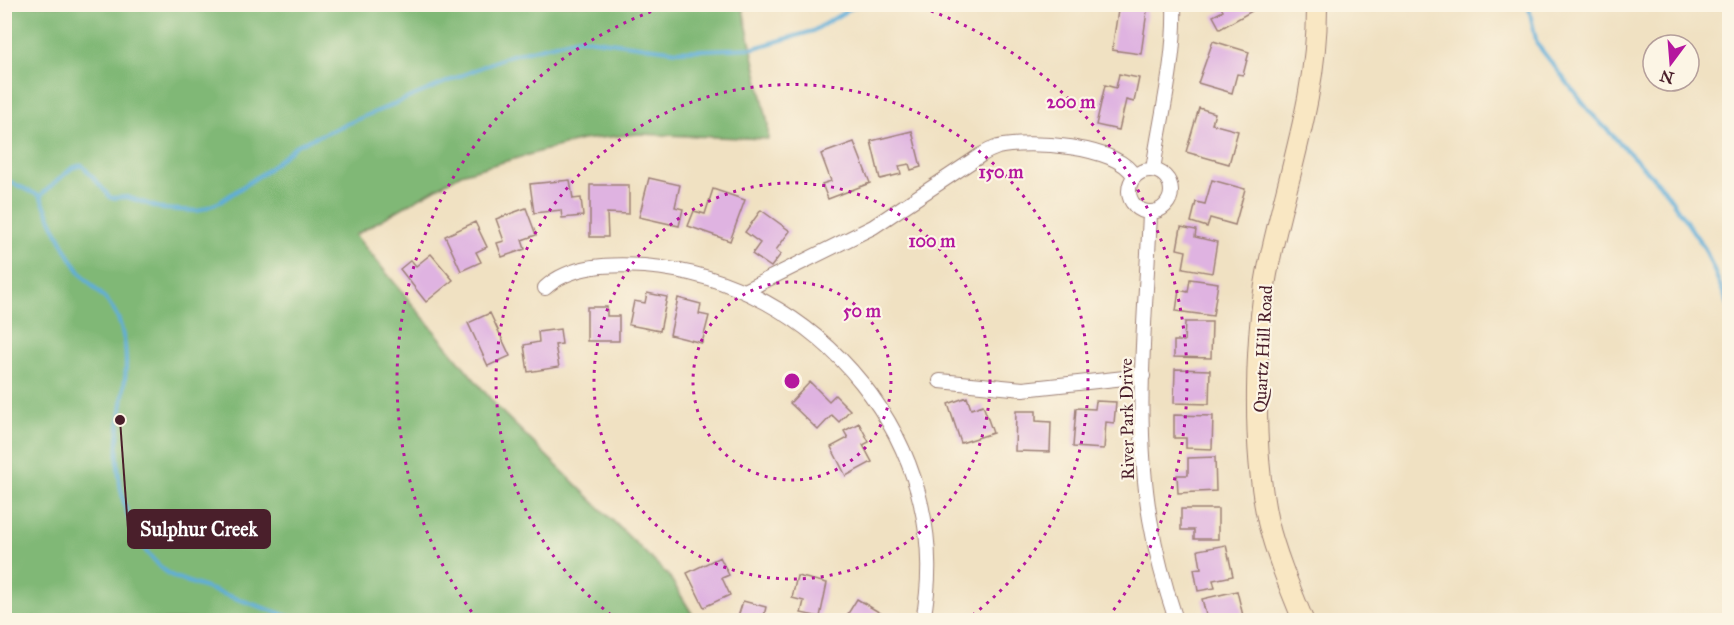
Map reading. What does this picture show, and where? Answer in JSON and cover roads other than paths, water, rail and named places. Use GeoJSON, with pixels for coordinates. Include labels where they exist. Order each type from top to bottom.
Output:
{"type":"FeatureCollection","features":[{"type":"Feature","properties":{"kind":"street"},"geometry":{"type":"LineString","coordinates":[[1153,170],[1174,39],[1174,4]]}},
{"type":"Feature","properties":{"kind":"street","name":"Quartz Hill Road"},"geometry":{"type":"LineString","coordinates":[[1303,621],[1268,521],[1260,444],[1260,338],[1269,262],[1314,71],[1317,4]]}},
{"type":"Feature","properties":{"kind":"street"},"geometry":{"type":"LineString","coordinates":[[746,290],[873,226],[981,155],[998,147],[1059,147],[1089,150],[1121,161],[1134,176]]}},
{"type":"Feature","properties":{"kind":"street"},"geometry":{"type":"LineString","coordinates":[[1153,170],[1160,172],[1170,182],[1172,195],[1165,208],[1150,213],[1138,209],[1130,198],[1134,176],[1153,170]]}},
{"type":"Feature","properties":{"kind":"street","name":"River Park Drive"},"geometry":{"type":"LineString","coordinates":[[1150,213],[1142,429],[1149,516],[1163,579],[1176,621]]}},
{"type":"Feature","properties":{"kind":"street"},"geometry":{"type":"LineString","coordinates":[[545,288],[579,269],[626,265],[687,271],[746,290],[788,314],[824,340],[868,390],[904,456],[922,514],[927,574],[923,621]]}},
{"type":"Feature","properties":{"kind":"street"},"geometry":{"type":"LineString","coordinates":[[940,381],[1023,389],[1143,376]]}},
{"type":"Feature","properties":{"kind":"waterway"},"geometry":{"type":"LineString","coordinates":[[40,196],[72,168],[82,165],[111,198],[127,197],[163,209],[198,211],[220,202],[266,171],[297,145],[508,56],[579,38],[677,51],[754,48],[813,31],[858,4]]}},
{"type":"Feature","properties":{"kind":"waterway"},"geometry":{"type":"LineString","coordinates":[[1528,4],[1537,44],[1590,112],[1664,189],[1705,249],[1730,309]]}},
{"type":"Feature","properties":{"kind":"waterway"},"geometry":{"type":"LineString","coordinates":[[4,179],[40,196],[72,261],[110,304],[118,318],[123,334],[126,365],[118,440],[119,478],[128,517],[146,551],[174,577],[299,620]]}},
{"type":"Feature","properties":{"kind":"place","name":"Sulphur Creek"},"geometry":{"type":"Point","coordinates":[120,420]}}]}
